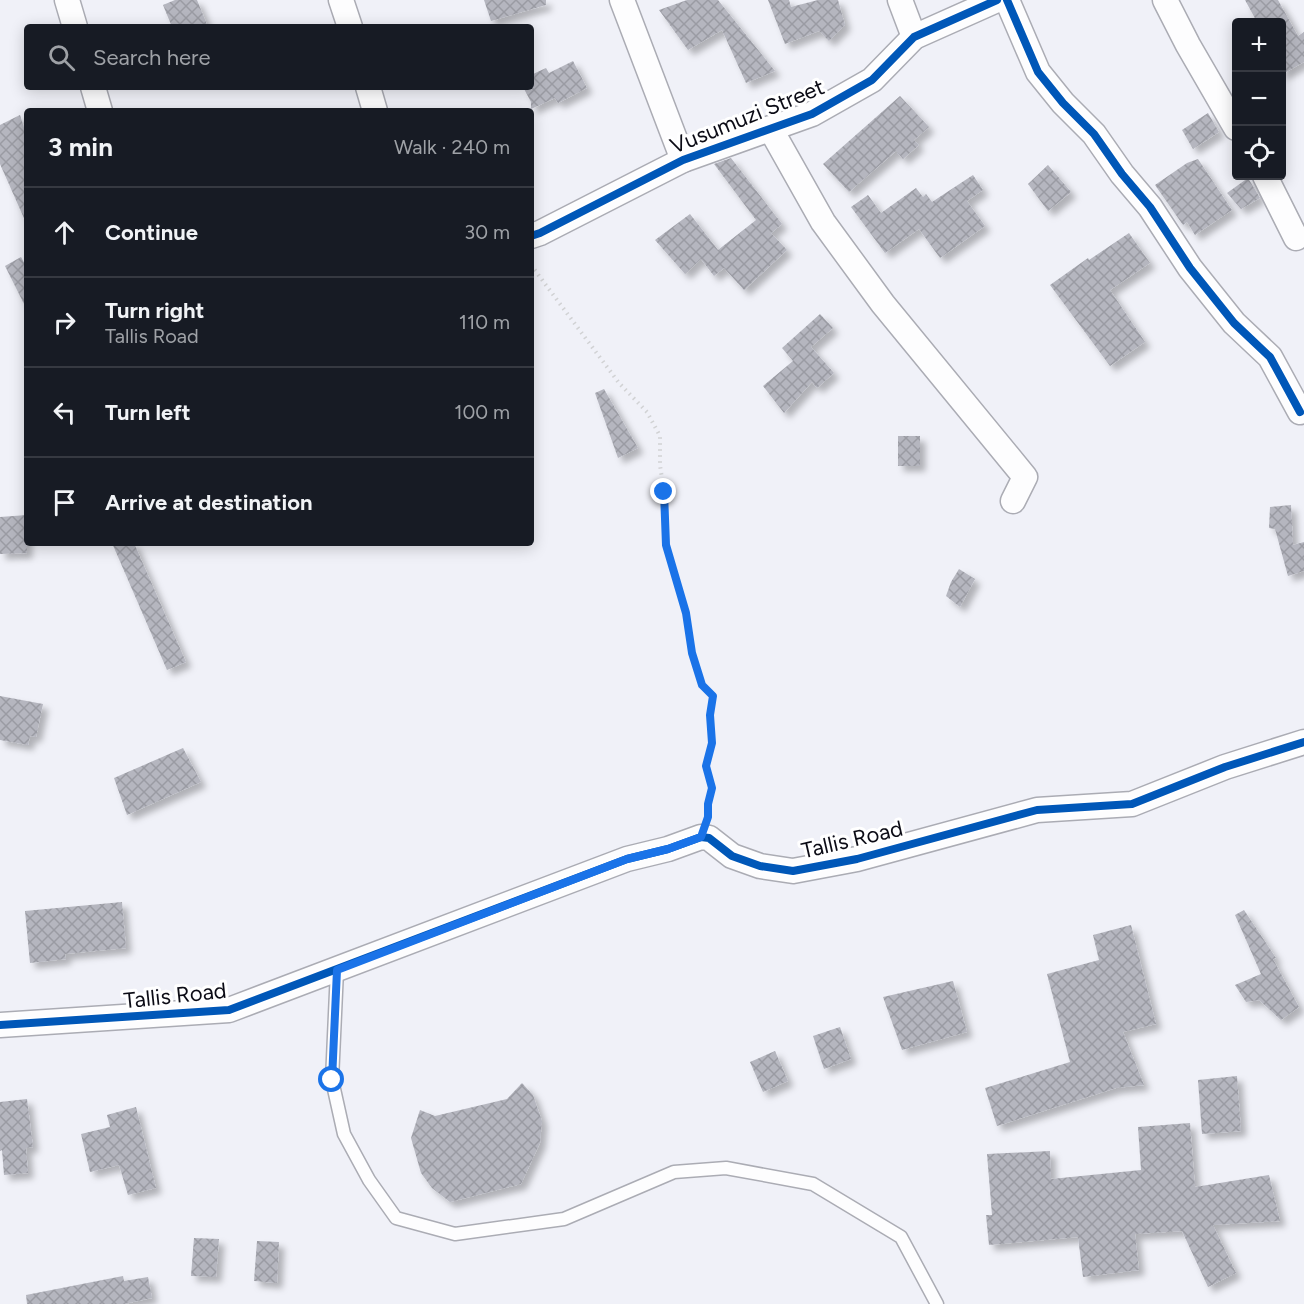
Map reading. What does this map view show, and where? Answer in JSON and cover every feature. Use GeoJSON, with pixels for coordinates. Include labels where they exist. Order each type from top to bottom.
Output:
{"type":"FeatureCollection","features":[{"type":"Feature","properties":{"kind":"street"},"geometry":{"type":"LineString","coordinates":[[67,0],[74,24]]}},
{"type":"Feature","properties":{"kind":"street"},"geometry":{"type":"LineString","coordinates":[[341,0],[349,24]]}},
{"type":"Feature","properties":{"kind":"street"},"geometry":{"type":"LineString","coordinates":[[622,0],[682,160]]}},
{"type":"Feature","properties":{"kind":"street"},"geometry":{"type":"LineString","coordinates":[[900,0],[914,37]]}},
{"type":"Feature","properties":{"kind":"street","name":"Vusumuzi Street"},"geometry":{"type":"LineString","coordinates":[[534,235],[682,160],[812,114],[872,81],[914,37],[997,0]]}},
{"type":"Feature","properties":{"kind":"street"},"geometry":{"type":"LineString","coordinates":[[1006,0],[1038,72],[1063,103],[1094,134],[1122,174],[1150,207],[1190,268],[1234,323],[1270,357],[1300,412]]}},
{"type":"Feature","properties":{"kind":"street"},"geometry":{"type":"LineString","coordinates":[[1166,0],[1188,45],[1235,126]]}},
{"type":"Feature","properties":{"kind":"street"},"geometry":{"type":"LineString","coordinates":[[94,90],[99,108]]}},
{"type":"Feature","properties":{"kind":"street"},"geometry":{"type":"LineString","coordinates":[[369,90],[374,108]]}},
{"type":"Feature","properties":{"kind":"street"},"geometry":{"type":"LineString","coordinates":[[770,128],[823,222],[836,240],[890,312],[1024,477],[1013,501]]}},
{"type":"Feature","properties":{"kind":"street"},"geometry":{"type":"LineString","coordinates":[[1267,180],[1296,238]]}},
{"type":"Feature","properties":{"kind":"street","name":"Tallis Road"},"geometry":{"type":"LineString","coordinates":[[0,1025],[228,1010],[627,859],[668,849],[701,837],[709,838],[732,856],[760,866],[794,871],[857,859],[1037,810],[1132,804],[1225,766],[1304,742]]}},
{"type":"Feature","properties":{"kind":"lane"},"geometry":{"type":"LineString","coordinates":[[337,970],[332,1080],[339,1113],[344,1134],[364,1171],[396,1218],[455,1234],[564,1219],[674,1172],[726,1168],[813,1184],[901,1237],[937,1304]]}},
{"type":"Feature","properties":{"kind":"path"},"geometry":{"type":"LineString","coordinates":[[534,269],[619,382],[646,412],[660,436],[666,545],[686,613],[692,653],[702,685],[713,696],[710,715],[712,743],[706,766],[712,788],[708,817],[701,837]]}},
{"type":"Feature","properties":{"kind":"building"},"geometry":{"type":"Polygon","coordinates":[[[175,0],[197,0],[207,24],[171,24],[163,5],[175,0]]]}},
{"type":"Feature","properties":{"kind":"building"},"geometry":{"type":"Polygon","coordinates":[[[484,0],[546,0],[546,5],[491,21],[484,0]]]}},
{"type":"Feature","properties":{"kind":"building"},"geometry":{"type":"Polygon","coordinates":[[[687,0],[718,0],[775,71],[746,83],[722,30],[688,50],[659,10],[687,0]]]}},
{"type":"Feature","properties":{"kind":"building"},"geometry":{"type":"Polygon","coordinates":[[[768,0],[789,0],[791,7],[818,0],[838,0],[845,25],[829,41],[819,31],[785,44],[768,0]]]}},
{"type":"Feature","properties":{"kind":"building"},"geometry":{"type":"Polygon","coordinates":[[[1245,0],[1278,0],[1298,36],[1304,32],[1304,62],[1286,72],[1286,18],[1255,18],[1245,0]]]}},
{"type":"Feature","properties":{"kind":"building"},"geometry":{"type":"Polygon","coordinates":[[[573,61],[587,88],[558,103],[555,98],[531,108],[531,102],[525,90],[534,90],[534,74],[546,68],[549,73],[573,61]]]}},
{"type":"Feature","properties":{"kind":"building"},"geometry":{"type":"Polygon","coordinates":[[[900,96],[929,127],[914,140],[919,145],[903,159],[896,151],[849,192],[823,164],[900,96]]]}},
{"type":"Feature","properties":{"kind":"building"},"geometry":{"type":"Polygon","coordinates":[[[1208,113],[1219,132],[1193,149],[1182,130],[1208,113]]]}},
{"type":"Feature","properties":{"kind":"building"},"geometry":{"type":"Polygon","coordinates":[[[20,115],[24,128],[24,218],[0,164],[0,125],[20,115]]]}},
{"type":"Feature","properties":{"kind":"building"},"geometry":{"type":"Polygon","coordinates":[[[731,158],[782,224],[771,233],[787,250],[744,290],[724,268],[714,276],[701,259],[685,274],[655,240],[690,214],[718,250],[756,220],[714,164],[731,158]]]}},
{"type":"Feature","properties":{"kind":"building"},"geometry":{"type":"Polygon","coordinates":[[[1198,159],[1232,210],[1195,235],[1187,222],[1183,225],[1155,185],[1187,163],[1198,159]]]}},
{"type":"Feature","properties":{"kind":"building"},"geometry":{"type":"Polygon","coordinates":[[[1048,165],[1071,192],[1048,211],[1028,184],[1048,165]]]}},
{"type":"Feature","properties":{"kind":"building"},"geometry":{"type":"Polygon","coordinates":[[[973,175],[983,190],[967,201],[985,226],[940,258],[919,229],[885,253],[851,207],[868,195],[881,213],[916,188],[923,197],[926,194],[932,202],[973,175]]]}},
{"type":"Feature","properties":{"kind":"building"},"geometry":{"type":"Polygon","coordinates":[[[1245,180],[1249,180],[1260,198],[1241,209],[1227,193],[1245,180]]]}},
{"type":"Feature","properties":{"kind":"building"},"geometry":{"type":"Polygon","coordinates":[[[1129,233],[1150,263],[1110,290],[1145,342],[1110,366],[1050,285],[1129,233]]]}},
{"type":"Feature","properties":{"kind":"building"},"geometry":{"type":"Polygon","coordinates":[[[21,257],[24,262],[24,304],[5,266],[21,257]]]}},
{"type":"Feature","properties":{"kind":"building"},"geometry":{"type":"Polygon","coordinates":[[[820,314],[833,328],[811,347],[834,373],[817,388],[812,382],[784,413],[763,386],[793,361],[782,348],[820,314]]]}},
{"type":"Feature","properties":{"kind":"building"},"geometry":{"type":"Polygon","coordinates":[[[604,389],[638,448],[618,458],[595,393],[604,389]]]}},
{"type":"Feature","properties":{"kind":"building"},"geometry":{"type":"Polygon","coordinates":[[[898,436],[920,436],[920,466],[898,466],[898,436]]]}},
{"type":"Feature","properties":{"kind":"building"},"geometry":{"type":"Polygon","coordinates":[[[1291,505],[1293,545],[1304,542],[1304,571],[1288,576],[1275,529],[1269,528],[1270,507],[1291,505]]]}},
{"type":"Feature","properties":{"kind":"building"},"geometry":{"type":"Polygon","coordinates":[[[24,515],[24,546],[27,546],[27,553],[0,554],[0,517],[24,515]]]}},
{"type":"Feature","properties":{"kind":"building"},"geometry":{"type":"Polygon","coordinates":[[[113,546],[135,546],[186,662],[167,670],[113,546]]]}},
{"type":"Feature","properties":{"kind":"building"},"geometry":{"type":"Polygon","coordinates":[[[959,569],[975,579],[960,607],[946,596],[959,569]]]}},
{"type":"Feature","properties":{"kind":"building"},"geometry":{"type":"Polygon","coordinates":[[[0,696],[43,704],[36,737],[30,736],[28,745],[0,740],[0,696]]]}},
{"type":"Feature","properties":{"kind":"building"},"geometry":{"type":"Polygon","coordinates":[[[183,748],[201,782],[127,815],[114,778],[183,748]]]}},
{"type":"Feature","properties":{"kind":"building"},"geometry":{"type":"Polygon","coordinates":[[[122,902],[126,948],[65,954],[66,959],[30,963],[25,911],[122,902]]]}},
{"type":"Feature","properties":{"kind":"building"},"geometry":{"type":"Polygon","coordinates":[[[1244,910],[1276,958],[1273,959],[1299,1007],[1281,1020],[1259,1000],[1246,1002],[1235,985],[1261,974],[1235,915],[1244,910]]]}},
{"type":"Feature","properties":{"kind":"building"},"geometry":{"type":"Polygon","coordinates":[[[1131,925],[1156,1024],[1123,1032],[1144,1085],[1116,1088],[997,1126],[985,1088],[1070,1062],[1047,974],[1099,960],[1093,935],[1131,925]]]}},
{"type":"Feature","properties":{"kind":"building"},"geometry":{"type":"Polygon","coordinates":[[[953,981],[967,1032],[902,1050],[883,997],[953,981]]]}},
{"type":"Feature","properties":{"kind":"building"},"geometry":{"type":"Polygon","coordinates":[[[840,1027],[851,1059],[824,1069],[813,1036],[840,1027]]]}},
{"type":"Feature","properties":{"kind":"building"},"geometry":{"type":"Polygon","coordinates":[[[775,1051],[788,1081],[763,1092],[750,1062],[775,1051]]]}},
{"type":"Feature","properties":{"kind":"building"},"geometry":{"type":"Polygon","coordinates":[[[1237,1076],[1241,1131],[1202,1134],[1198,1080],[1237,1076]]]}},
{"type":"Feature","properties":{"kind":"building"},"geometry":{"type":"Polygon","coordinates":[[[522,1083],[533,1095],[542,1121],[540,1143],[521,1184],[450,1202],[432,1188],[421,1173],[411,1138],[420,1110],[435,1116],[507,1099],[522,1083]]]}},
{"type":"Feature","properties":{"kind":"building"},"geometry":{"type":"Polygon","coordinates":[[[27,1099],[33,1147],[26,1148],[28,1173],[4,1175],[2,1150],[0,1151],[0,1102],[27,1099]]]}},
{"type":"Feature","properties":{"kind":"building"},"geometry":{"type":"Polygon","coordinates":[[[136,1107],[156,1188],[128,1195],[119,1165],[90,1172],[81,1134],[110,1127],[107,1115],[136,1107]]]}},
{"type":"Feature","properties":{"kind":"building"},"geometry":{"type":"Polygon","coordinates":[[[1190,1123],[1195,1187],[1269,1175],[1280,1221],[1213,1225],[1236,1273],[1208,1287],[1182,1231],[1135,1234],[1139,1270],[1083,1277],[1078,1237],[989,1245],[986,1215],[992,1215],[987,1154],[1050,1151],[1051,1179],[1141,1170],[1138,1127],[1190,1123]]]}},
{"type":"Feature","properties":{"kind":"building"},"geometry":{"type":"Polygon","coordinates":[[[194,1238],[219,1239],[216,1277],[191,1276],[194,1238]]]}},
{"type":"Feature","properties":{"kind":"building"},"geometry":{"type":"Polygon","coordinates":[[[257,1241],[279,1242],[277,1283],[254,1281],[257,1241]]]}},
{"type":"Feature","properties":{"kind":"building"},"geometry":{"type":"Polygon","coordinates":[[[123,1276],[124,1281],[148,1277],[152,1298],[124,1304],[27,1304],[26,1295],[123,1276]]]}},
{"type":"Feature","properties":{"kind":"cycle path"},"geometry":{"type":"LineString","coordinates":[[534,235],[683,160],[812,114],[872,80],[914,37],[997,0]]}},
{"type":"Feature","properties":{"kind":"cycle path"},"geometry":{"type":"LineString","coordinates":[[1007,0],[1038,72],[1063,103],[1094,134],[1122,174],[1150,207],[1190,268],[1234,323],[1270,357],[1300,412]]}},
{"type":"Feature","properties":{"kind":"cycle path"},"geometry":{"type":"LineString","coordinates":[[0,1025],[229,1010],[627,859],[668,849],[701,837],[709,838],[732,856],[760,866],[793,871],[857,859],[1037,810],[1132,804],[1225,767],[1304,742]]}},
{"type":"Feature","properties":{"kind":"route"},"geometry":{"type":"LineString","coordinates":[[332,1080],[337,970],[627,859],[668,849],[701,837],[708,817],[712,788],[706,766],[712,743],[710,715],[713,696],[702,685],[692,653],[686,613],[666,545],[664,492]]}}]}
